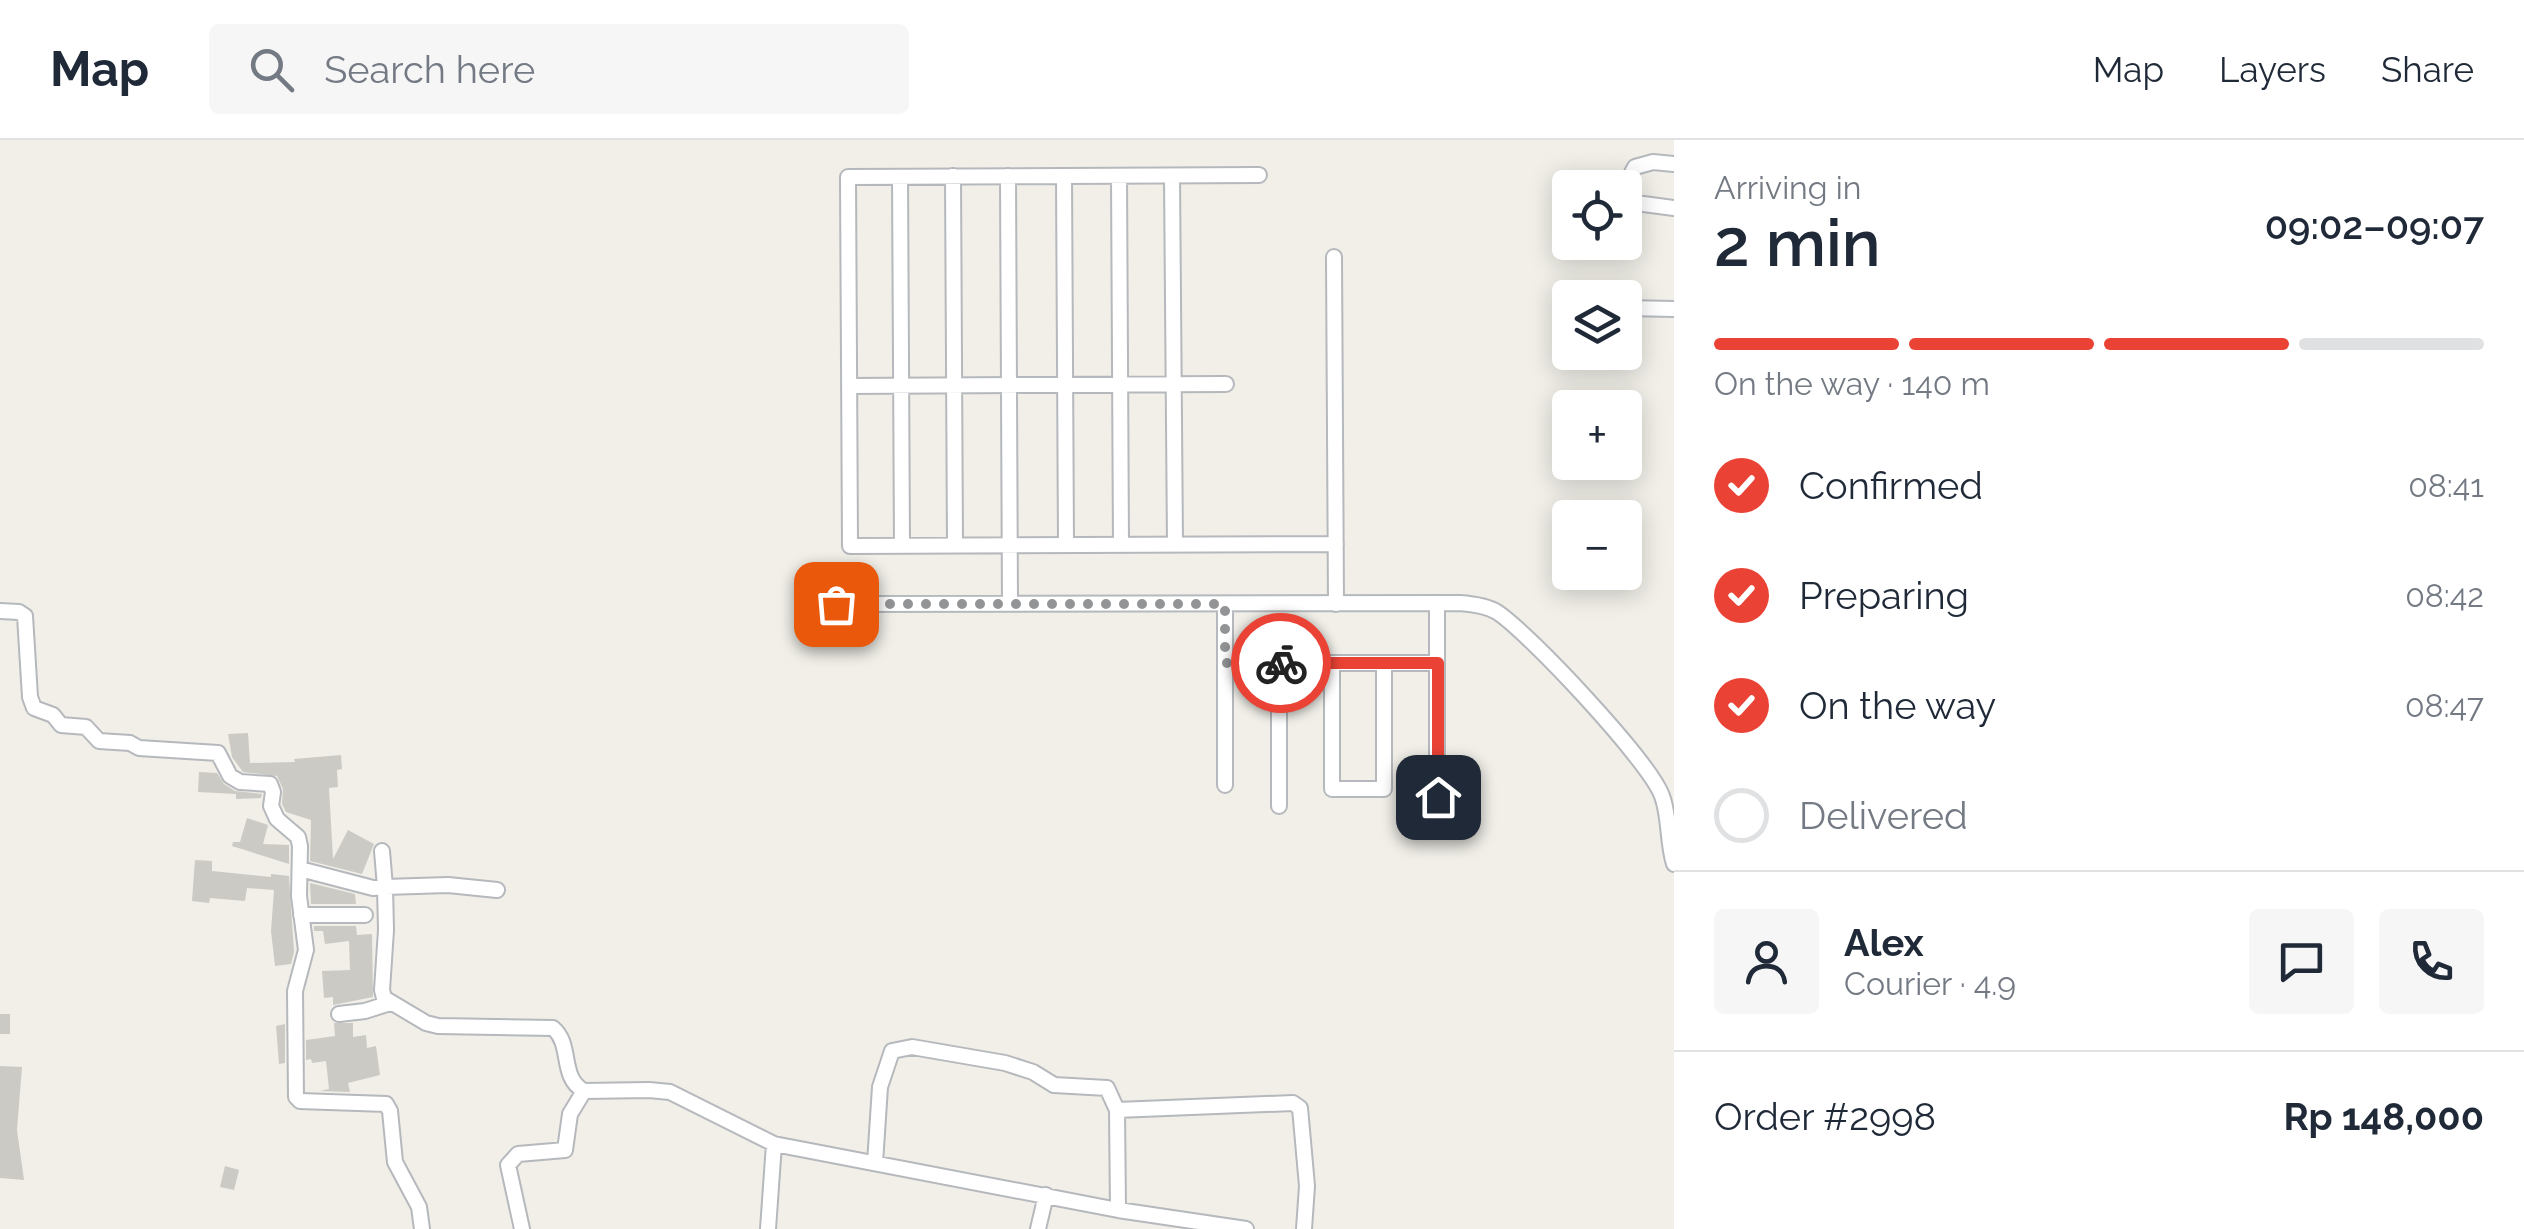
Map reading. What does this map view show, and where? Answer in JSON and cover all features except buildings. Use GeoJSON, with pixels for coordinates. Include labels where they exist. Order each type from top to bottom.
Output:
{"type":"FeatureCollection","features":[{"type":"Feature","properties":{"kind":"street"},"geometry":{"type":"LineString","coordinates":[[1674,164],[1653,162],[1635,167],[1630,174],[1630,189],[1636,203],[1674,208]]}},
{"type":"Feature","properties":{"kind":"street"},"geometry":{"type":"LineString","coordinates":[[1259,175],[848,177],[850,546],[1336,544]]}},
{"type":"Feature","properties":{"kind":"street"},"geometry":{"type":"LineString","coordinates":[[954,176],[956,546]]}},
{"type":"Feature","properties":{"kind":"street"},"geometry":{"type":"LineString","coordinates":[[1008,176],[1010,604]]}},
{"type":"Feature","properties":{"kind":"street"},"geometry":{"type":"LineString","coordinates":[[1064,176],[1066,545]]}},
{"type":"Feature","properties":{"kind":"street"},"geometry":{"type":"LineString","coordinates":[[1119,176],[1121,545]]}},
{"type":"Feature","properties":{"kind":"street"},"geometry":{"type":"LineString","coordinates":[[1172,176],[1174,544]]}},
{"type":"Feature","properties":{"kind":"street"},"geometry":{"type":"LineString","coordinates":[[900,177],[902,546]]}},
{"type":"Feature","properties":{"kind":"street"},"geometry":{"type":"LineString","coordinates":[[1334,258],[1336,604]]}},
{"type":"Feature","properties":{"kind":"street"},"geometry":{"type":"LineString","coordinates":[[1642,308],[1674,309]]}},
{"type":"Feature","properties":{"kind":"street"},"geometry":{"type":"LineString","coordinates":[[849,386],[1226,384]]}},
{"type":"Feature","properties":{"kind":"street"},"geometry":{"type":"LineString","coordinates":[[836,604],[1437,604],[1476,605],[1494,610],[1526,635],[1627,746],[1662,796],[1674,864]]}},
{"type":"Feature","properties":{"kind":"street"},"geometry":{"type":"LineString","coordinates":[[1225,604],[1225,785]]}},
{"type":"Feature","properties":{"kind":"street"},"geometry":{"type":"LineString","coordinates":[[1437,604],[1438,797]]}},
{"type":"Feature","properties":{"kind":"street"},"geometry":{"type":"LineString","coordinates":[[0,611],[25,616],[30,698],[34,708],[53,715],[61,725],[86,727],[99,741],[218,753],[230,776],[240,782],[270,784],[271,806],[277,820],[298,837],[306,950],[295,991],[296,1097],[318,1103],[386,1104],[390,1110],[395,1162],[419,1207],[422,1229]]}},
{"type":"Feature","properties":{"kind":"street"},"geometry":{"type":"LineString","coordinates":[[1225,663],[1438,663]]}},
{"type":"Feature","properties":{"kind":"street"},"geometry":{"type":"LineString","coordinates":[[1279,663],[1279,806]]}},
{"type":"Feature","properties":{"kind":"street"},"geometry":{"type":"LineString","coordinates":[[1332,663],[1332,790],[1384,790],[1384,663]]}},
{"type":"Feature","properties":{"kind":"street"},"geometry":{"type":"LineString","coordinates":[[382,851],[386,930],[382,990],[390,1002],[426,1023],[553,1028],[562,1040],[570,1079],[584,1091],[670,1092],[774,1144],[1118,1210],[1246,1229]]}},
{"type":"Feature","properties":{"kind":"street"},"geometry":{"type":"LineString","coordinates":[[300,870],[373,888],[448,885],[497,890]]}},
{"type":"Feature","properties":{"kind":"street"},"geometry":{"type":"LineString","coordinates":[[301,916],[365,914]]}},
{"type":"Feature","properties":{"kind":"street"},"geometry":{"type":"LineString","coordinates":[[339,1014],[366,1011],[390,1002]]}},
{"type":"Feature","properties":{"kind":"street"},"geometry":{"type":"LineString","coordinates":[[874,1163],[880,1087],[892,1051],[902,1046],[1005,1063],[1054,1085],[1107,1088],[1117,1110],[1118,1210]]}},
{"type":"Feature","properties":{"kind":"street"},"geometry":{"type":"LineString","coordinates":[[522,1229],[508,1165],[518,1154],[565,1150],[570,1114],[584,1091]]}},
{"type":"Feature","properties":{"kind":"street"},"geometry":{"type":"LineString","coordinates":[[1117,1110],[1293,1103],[1300,1108],[1306,1186],[1304,1229]]}},
{"type":"Feature","properties":{"kind":"street"},"geometry":{"type":"LineString","coordinates":[[768,1229],[774,1144]]}},
{"type":"Feature","properties":{"kind":"street"},"geometry":{"type":"LineString","coordinates":[[1038,1229],[1046,1195]]}},
{"type":"Feature","properties":{"kind":"way so far"},"geometry":{"type":"LineString","coordinates":[[836,604],[1225,604],[1225,663],[1281,663]]}},
{"type":"Feature","properties":{"kind":"route"},"geometry":{"type":"LineString","coordinates":[[1281,663],[1438,663],[1438,797]]}}]}
